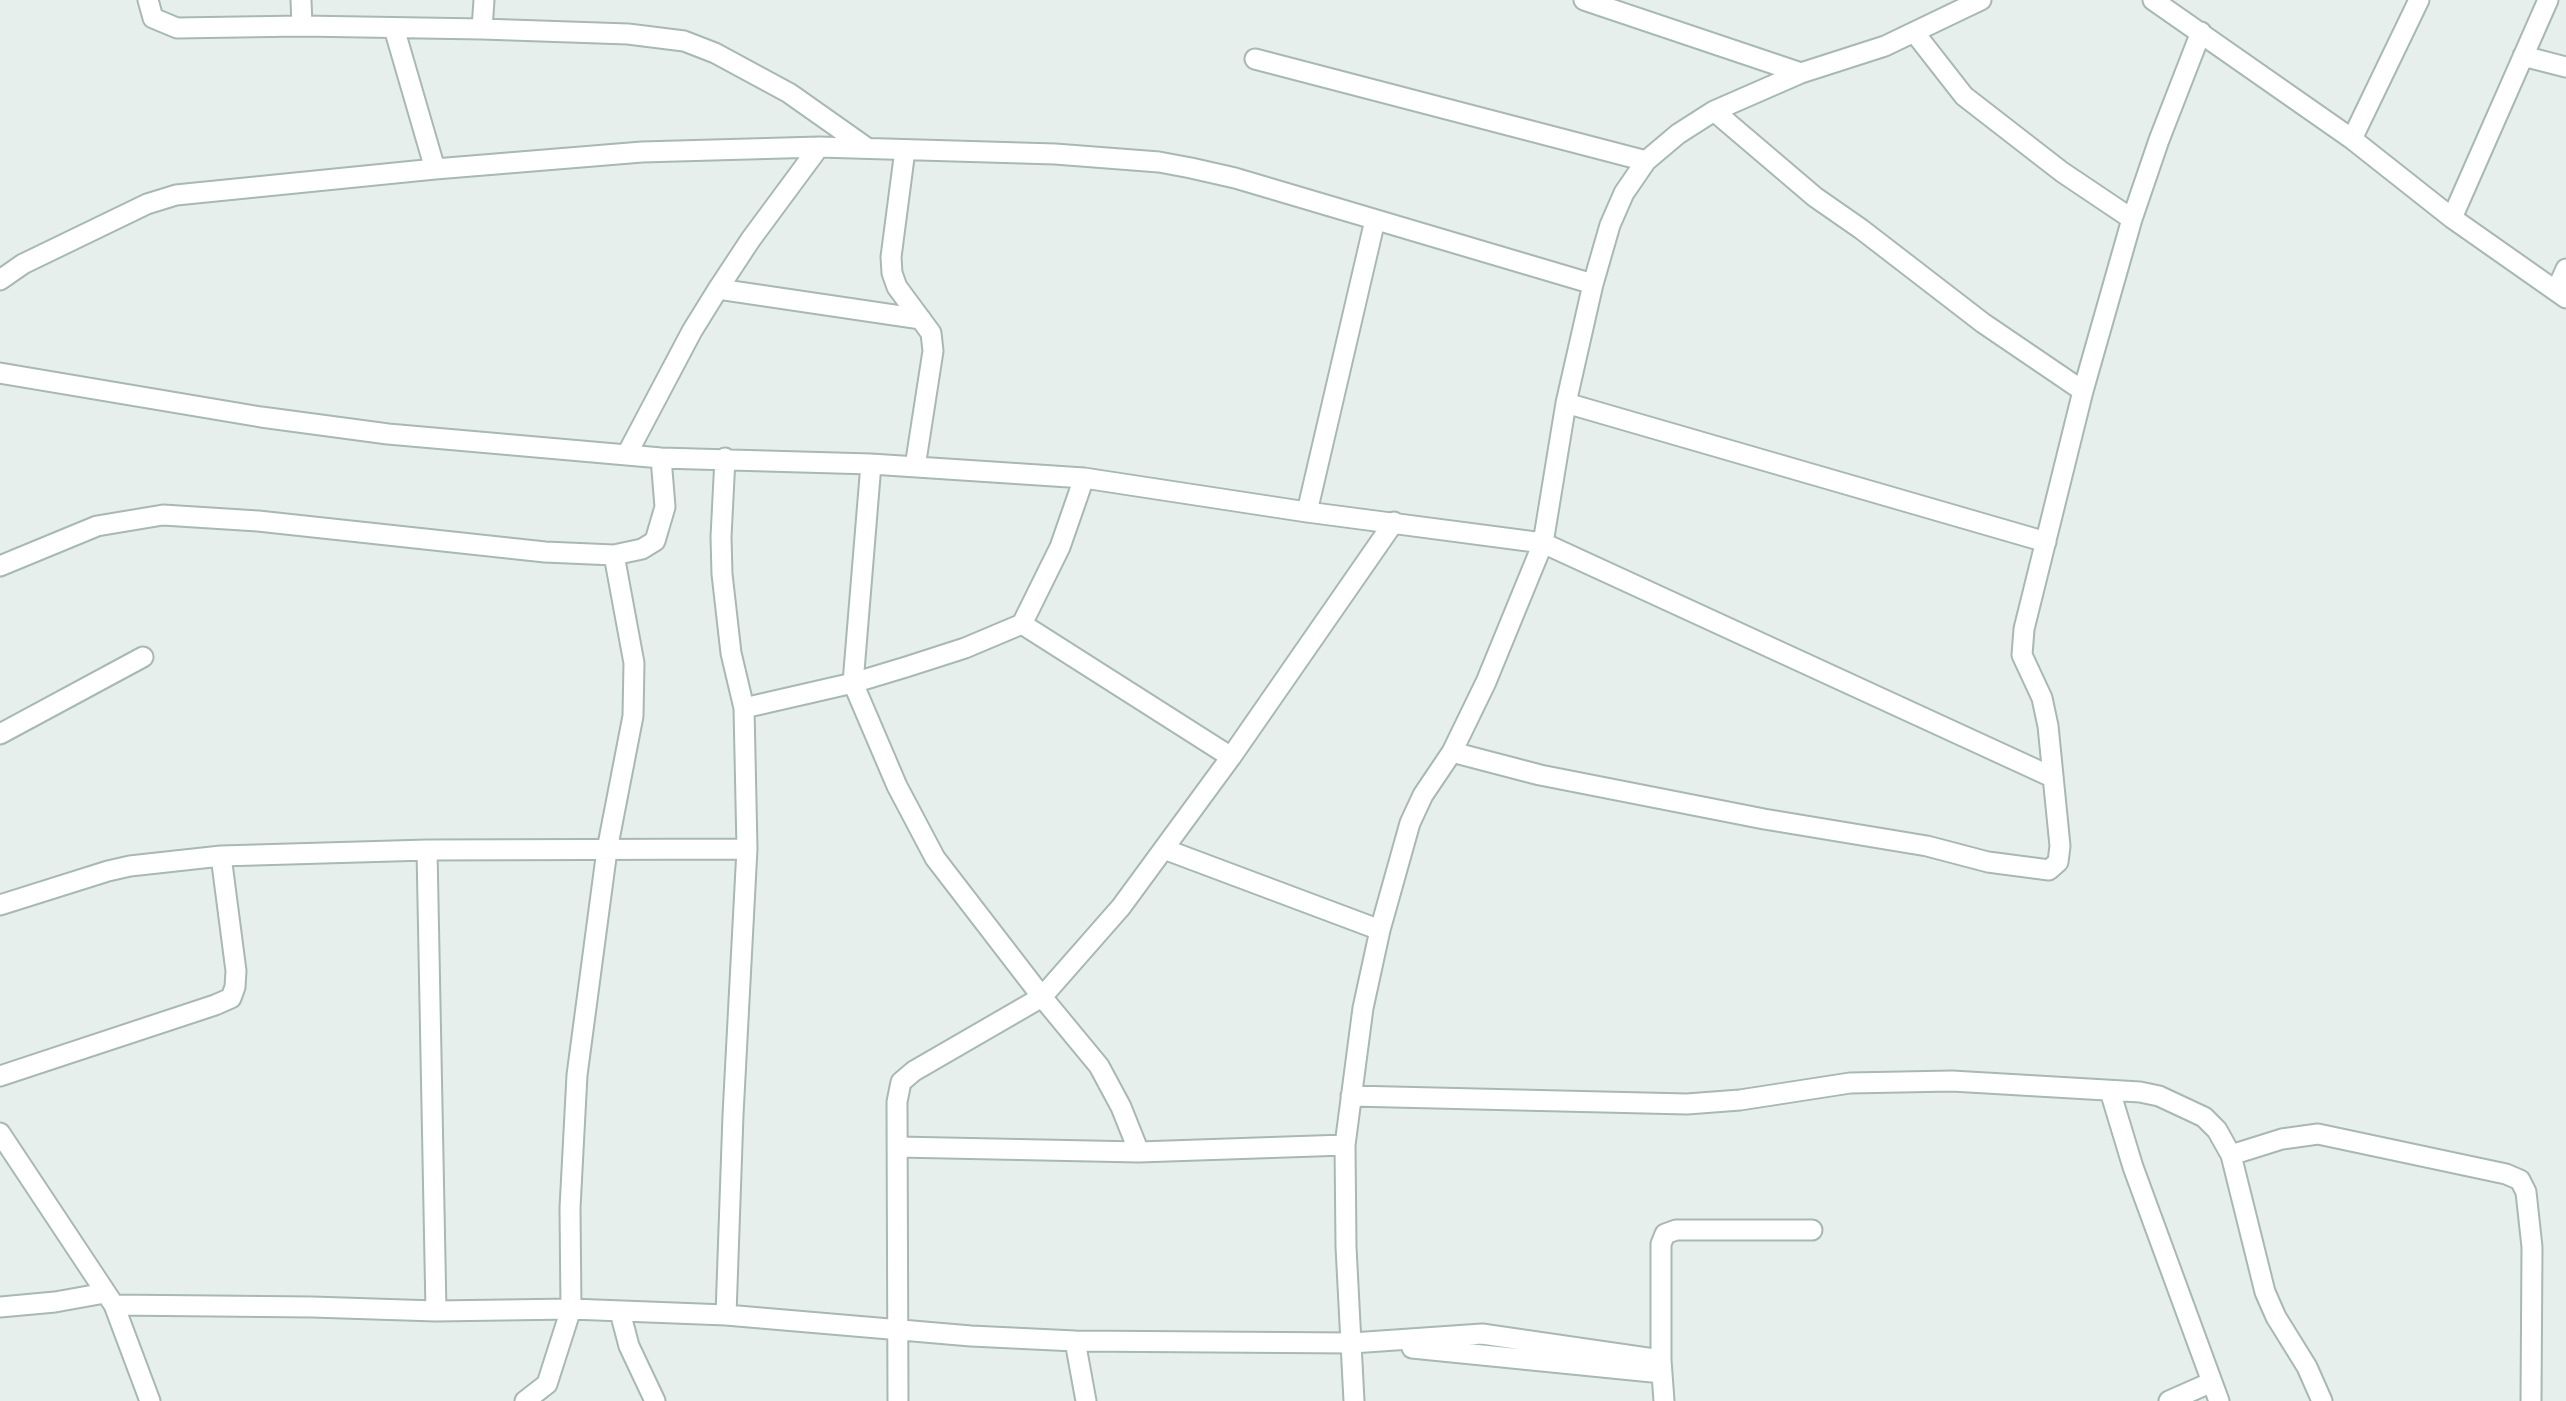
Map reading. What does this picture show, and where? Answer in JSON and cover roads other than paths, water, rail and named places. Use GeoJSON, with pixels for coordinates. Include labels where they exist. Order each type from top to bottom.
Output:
{"type":"FeatureCollection","features":[{"type":"Feature","properties":{"kind":"street"},"geometry":{"type":"LineString","coordinates":[[148,0],[153,18],[177,28],[302,26],[482,29],[628,34],[684,41],[715,52],[778,86],[867,148]]}},
{"type":"Feature","properties":{"kind":"street"},"geometry":{"type":"LineString","coordinates":[[301,0],[302,26]]}},
{"type":"Feature","properties":{"kind":"street"},"geometry":{"type":"LineString","coordinates":[[482,29],[484,0]]}},
{"type":"Feature","properties":{"kind":"street"},"geometry":{"type":"LineString","coordinates":[[1584,0],[1801,74]]}},
{"type":"Feature","properties":{"kind":"street"},"geometry":{"type":"LineString","coordinates":[[2152,0],[2353,139],[2452,218],[2561,294],[2566,269]]}},
{"type":"Feature","properties":{"kind":"street"},"geometry":{"type":"LineString","coordinates":[[2353,139],[2419,0]]}},
{"type":"Feature","properties":{"kind":"street"},"geometry":{"type":"LineString","coordinates":[[2452,218],[2548,0]]}},
{"type":"Feature","properties":{"kind":"street"},"geometry":{"type":"LineString","coordinates":[[1354,1401],[1346,1247],[1345,1145],[1363,1008],[1380,930],[1410,823],[1423,795],[1452,752],[1486,682],[1543,543],[1566,403],[1593,285],[1610,225],[1624,192],[1646,161],[1678,134],[1714,111],[1801,74],[1885,46],[1977,1]]}},
{"type":"Feature","properties":{"kind":"street"},"geometry":{"type":"LineString","coordinates":[[394,29],[435,169]]}},
{"type":"Feature","properties":{"kind":"street"},"geometry":{"type":"LineString","coordinates":[[1914,32],[1964,96],[2062,172],[2132,219]]}},
{"type":"Feature","properties":{"kind":"street"},"geometry":{"type":"LineString","coordinates":[[1452,752],[1540,775],[1764,819],[1927,846],[1988,862],[2049,870],[2059,862],[2060,846],[2048,726],[2042,698],[2022,655],[2024,629],[2082,391],[2132,219],[2201,32]]}},
{"type":"Feature","properties":{"kind":"street"},"geometry":{"type":"LineString","coordinates":[[2523,56],[2566,68]]}},
{"type":"Feature","properties":{"kind":"street"},"geometry":{"type":"LineString","coordinates":[[1255,59],[1646,161]]}},
{"type":"Feature","properties":{"kind":"street"},"geometry":{"type":"LineString","coordinates":[[1714,111],[1815,197],[1983,323],[2082,391]]}},
{"type":"Feature","properties":{"kind":"street"},"geometry":{"type":"LineString","coordinates":[[627,454],[718,289],[751,239],[819,148]]}},
{"type":"Feature","properties":{"kind":"street"},"geometry":{"type":"LineString","coordinates":[[0,280],[23,264],[147,204],[176,195],[642,152],[867,148],[1055,154],[1159,162],[1235,178],[1593,285]]}},
{"type":"Feature","properties":{"kind":"street"},"geometry":{"type":"LineString","coordinates":[[905,150],[891,257],[892,273],[897,286],[932,333],[933,351],[915,467]]}},
{"type":"Feature","properties":{"kind":"street"},"geometry":{"type":"LineString","coordinates":[[1307,512],[1375,220]]}},
{"type":"Feature","properties":{"kind":"street"},"geometry":{"type":"LineString","coordinates":[[718,289],[922,319]]}},
{"type":"Feature","properties":{"kind":"street"},"geometry":{"type":"LineString","coordinates":[[0,373],[388,434],[661,458],[872,464],[1084,478],[1307,512],[1543,543],[2052,777]]}},
{"type":"Feature","properties":{"kind":"street"},"geometry":{"type":"LineString","coordinates":[[1566,403],[2046,542]]}},
{"type":"Feature","properties":{"kind":"street"},"geometry":{"type":"LineString","coordinates":[[0,566],[96,526],[163,514],[258,521],[545,552],[614,555],[642,549],[655,541],[665,507],[661,458]]}},
{"type":"Feature","properties":{"kind":"street"},"geometry":{"type":"LineString","coordinates":[[725,458],[721,537],[723,587],[731,653],[744,709],[747,849],[726,1315]]}},
{"type":"Feature","properties":{"kind":"street"},"geometry":{"type":"LineString","coordinates":[[872,464],[853,683],[897,786],[922,836],[951,879],[1099,1066],[1121,1107],[1139,1152]]}},
{"type":"Feature","properties":{"kind":"street"},"geometry":{"type":"LineString","coordinates":[[744,709],[853,683],[965,648],[1021,624],[1060,547],[1084,478]]}},
{"type":"Feature","properties":{"kind":"street"},"geometry":{"type":"LineString","coordinates":[[898,1401],[897,1102],[901,1082],[914,1071],[1042,997],[1121,906],[1164,849],[1394,522]]}},
{"type":"Feature","properties":{"kind":"street"},"geometry":{"type":"LineString","coordinates":[[525,1401],[551,1393],[570,1309],[570,1208],[577,1075],[607,850],[633,716],[634,663],[614,555]]}},
{"type":"Feature","properties":{"kind":"street"},"geometry":{"type":"LineString","coordinates":[[1021,624],[1231,757]]}},
{"type":"Feature","properties":{"kind":"street"},"geometry":{"type":"LineString","coordinates":[[0,734],[143,657]]}},
{"type":"Feature","properties":{"kind":"street"},"geometry":{"type":"LineString","coordinates":[[0,905],[119,868],[221,856],[427,850],[747,849]]}},
{"type":"Feature","properties":{"kind":"street"},"geometry":{"type":"LineString","coordinates":[[1164,849],[1380,930]]}},
{"type":"Feature","properties":{"kind":"street"},"geometry":{"type":"LineString","coordinates":[[427,850],[436,1311]]}},
{"type":"Feature","properties":{"kind":"street"},"geometry":{"type":"LineString","coordinates":[[0,1076],[231,998],[236,971],[221,856]]}},
{"type":"Feature","properties":{"kind":"street"},"geometry":{"type":"LineString","coordinates":[[1351,1096],[1687,1104],[1740,1100],[1850,1083],[1952,1081],[2140,1092],[2159,1096],[2204,1117],[2231,1155],[2265,1292],[2322,1401]]}},
{"type":"Feature","properties":{"kind":"street"},"geometry":{"type":"LineString","coordinates":[[2110,1091],[2133,1167],[2219,1401]]}},
{"type":"Feature","properties":{"kind":"street"},"geometry":{"type":"LineString","coordinates":[[0,1133],[109,1299],[150,1401]]}},
{"type":"Feature","properties":{"kind":"street"},"geometry":{"type":"LineString","coordinates":[[2231,1155],[2282,1139],[2318,1135],[2506,1174],[2520,1180],[2526,1192],[2532,1248],[2531,1401]]}},
{"type":"Feature","properties":{"kind":"street"},"geometry":{"type":"LineString","coordinates":[[898,1147],[1139,1152],[1345,1145]]}},
{"type":"Feature","properties":{"kind":"street"},"geometry":{"type":"LineString","coordinates":[[1664,1401],[1661,1366],[1661,1244],[1665,1234],[1676,1230],[1812,1230]]}},
{"type":"Feature","properties":{"kind":"street"},"geometry":{"type":"LineString","coordinates":[[0,1307],[109,1299],[436,1311],[570,1309],[726,1315],[896,1330],[1075,1341],[1352,1343],[1482,1334],[1661,1366]]}},
{"type":"Feature","properties":{"kind":"street"},"geometry":{"type":"LineString","coordinates":[[620,1312],[629,1346],[655,1401]]}},
{"type":"Feature","properties":{"kind":"street"},"geometry":{"type":"LineString","coordinates":[[1075,1341],[1086,1401]]}},
{"type":"Feature","properties":{"kind":"street"},"geometry":{"type":"LineString","coordinates":[[2169,1401],[2212,1381]]}}]}
